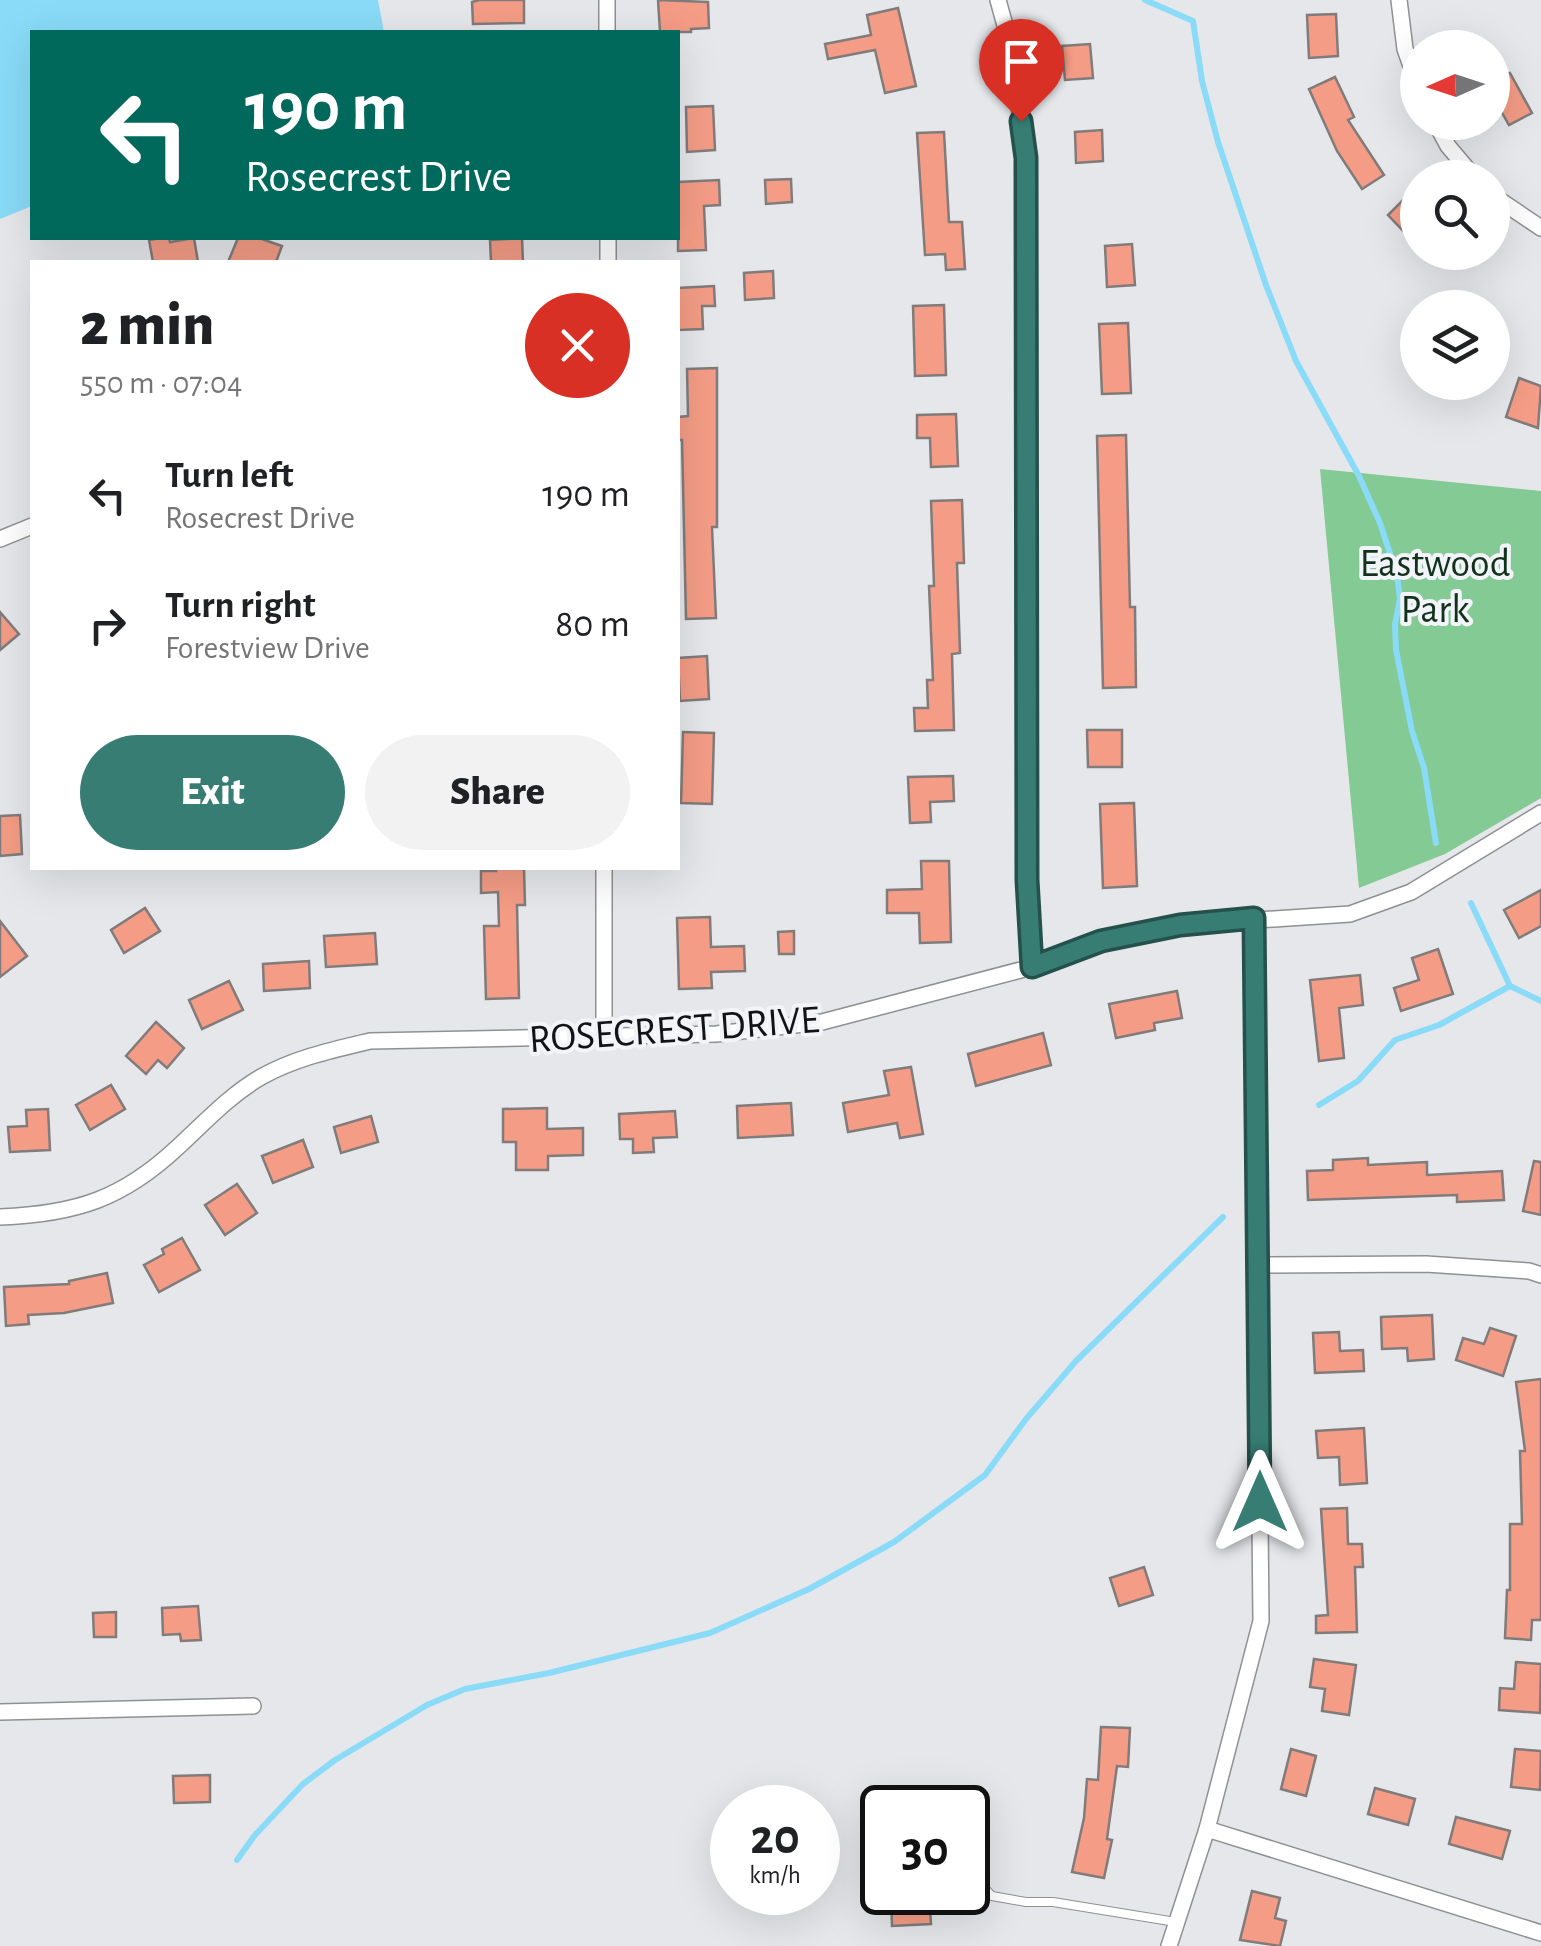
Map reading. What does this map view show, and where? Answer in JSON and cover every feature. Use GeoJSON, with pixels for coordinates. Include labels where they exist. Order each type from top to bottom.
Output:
{"type":"FeatureCollection","features":[{"type":"Feature","properties":{"kind":"street"},"geometry":{"type":"LineString","coordinates":[[607,0],[607,30]]}},
{"type":"Feature","properties":{"kind":"street"},"geometry":{"type":"LineString","coordinates":[[998,0],[1011,47],[1026,158],[1027,880],[1032,967]]}},
{"type":"Feature","properties":{"kind":"street"},"geometry":{"type":"LineString","coordinates":[[1399,0],[1403,30]]}},
{"type":"Feature","properties":{"kind":"street"},"geometry":{"type":"LineString","coordinates":[[1445,140],[1460,160]]}},
{"type":"Feature","properties":{"kind":"street"},"geometry":{"type":"LineString","coordinates":[[1510,207],[1541,228]]}},
{"type":"Feature","properties":{"kind":"street"},"geometry":{"type":"LineString","coordinates":[[0,539],[30,527]]}},
{"type":"Feature","properties":{"kind":"street","name":"ROSECREST DRIVE"},"geometry":{"type":"LineString","coordinates":[[0,1217],[50,1216],[99,1201],[136,1182],[209,1116],[259,1078],[318,1053],[370,1041],[716,1034],[822,1022],[1032,967],[1101,941],[1180,925],[1350,914],[1411,892],[1541,814]]}},
{"type":"Feature","properties":{"kind":"street"},"geometry":{"type":"LineString","coordinates":[[604,870],[604,1037]]}},
{"type":"Feature","properties":{"kind":"street"},"geometry":{"type":"LineString","coordinates":[[1168,1946],[1207,1828],[1261,1621],[1254,918]]}},
{"type":"Feature","properties":{"kind":"street"},"geometry":{"type":"LineString","coordinates":[[1258,1266],[1426,1264],[1529,1270],[1541,1275]]}},
{"type":"Feature","properties":{"kind":"street"},"geometry":{"type":"LineString","coordinates":[[0,1712],[253,1706]]}},
{"type":"Feature","properties":{"kind":"street"},"geometry":{"type":"LineString","coordinates":[[1207,1828],[1541,1934]]}},
{"type":"Feature","properties":{"kind":"lane"},"geometry":{"type":"LineString","coordinates":[[990,1894],[1176,1922]]}},
{"type":"Feature","properties":{"kind":"green space","name":"Eastwood Park"},"geometry":{"type":"Polygon","coordinates":[[[1320,469],[1541,491],[1541,798],[1445,854],[1359,888],[1320,469]]]}},
{"type":"Feature","properties":{"kind":"water"},"geometry":{"type":"Polygon","coordinates":[[[0,0],[378,0],[384,30],[30,30],[30,207],[0,219],[0,0]]]}},
{"type":"Feature","properties":{"kind":"building"},"geometry":{"type":"Polygon","coordinates":[[[524,0],[524,23],[473,24],[472,2],[524,0]]]}},
{"type":"Feature","properties":{"kind":"building"},"geometry":{"type":"Polygon","coordinates":[[[658,0],[708,2],[709,28],[691,32],[660,30],[658,0]]]}},
{"type":"Feature","properties":{"kind":"building"},"geometry":{"type":"Polygon","coordinates":[[[898,8],[916,86],[885,93],[875,50],[828,59],[825,44],[871,35],[867,15],[898,8]]]}},
{"type":"Feature","properties":{"kind":"building"},"geometry":{"type":"Polygon","coordinates":[[[1336,14],[1338,56],[1309,58],[1307,15],[1336,14]]]}},
{"type":"Feature","properties":{"kind":"building"},"geometry":{"type":"Polygon","coordinates":[[[1090,44],[1093,78],[1065,80],[1062,46],[1090,44]]]}},
{"type":"Feature","properties":{"kind":"building"},"geometry":{"type":"Polygon","coordinates":[[[1510,73],[1532,113],[1510,124],[1510,73]]]}},
{"type":"Feature","properties":{"kind":"building"},"geometry":{"type":"Polygon","coordinates":[[[1335,77],[1354,117],[1348,120],[1384,175],[1362,189],[1337,151],[1309,89],[1335,77]]]}},
{"type":"Feature","properties":{"kind":"building"},"geometry":{"type":"Polygon","coordinates":[[[713,106],[715,150],[687,152],[686,107],[713,106]]]}},
{"type":"Feature","properties":{"kind":"building"},"geometry":{"type":"Polygon","coordinates":[[[1102,130],[1103,161],[1076,163],[1075,132],[1102,130]]]}},
{"type":"Feature","properties":{"kind":"building"},"geometry":{"type":"Polygon","coordinates":[[[944,132],[949,222],[962,222],[965,269],[946,270],[945,254],[925,255],[917,133],[944,132]]]}},
{"type":"Feature","properties":{"kind":"building"},"geometry":{"type":"Polygon","coordinates":[[[791,179],[792,202],[766,204],[765,180],[791,179]]]}},
{"type":"Feature","properties":{"kind":"building"},"geometry":{"type":"Polygon","coordinates":[[[719,180],[720,205],[704,206],[706,250],[678,251],[680,182],[719,180]]]}},
{"type":"Feature","properties":{"kind":"building"},"geometry":{"type":"Polygon","coordinates":[[[1400,203],[1400,228],[1388,215],[1400,203]]]}},
{"type":"Feature","properties":{"kind":"building"},"geometry":{"type":"Polygon","coordinates":[[[149,240],[194,240],[198,260],[153,260],[149,240]]]}},
{"type":"Feature","properties":{"kind":"building"},"geometry":{"type":"Polygon","coordinates":[[[237,240],[265,240],[282,246],[277,260],[229,260],[237,240]]]}},
{"type":"Feature","properties":{"kind":"building"},"geometry":{"type":"Polygon","coordinates":[[[490,240],[522,240],[523,260],[491,260],[490,240]]]}},
{"type":"Feature","properties":{"kind":"building"},"geometry":{"type":"Polygon","coordinates":[[[1132,244],[1135,285],[1107,287],[1105,246],[1132,244]]]}},
{"type":"Feature","properties":{"kind":"building"},"geometry":{"type":"Polygon","coordinates":[[[773,271],[774,298],[745,300],[744,273],[773,271]]]}},
{"type":"Feature","properties":{"kind":"building"},"geometry":{"type":"Polygon","coordinates":[[[714,286],[715,306],[702,306],[703,329],[680,330],[680,288],[714,286]]]}},
{"type":"Feature","properties":{"kind":"building"},"geometry":{"type":"Polygon","coordinates":[[[944,305],[946,375],[915,376],[913,306],[944,305]]]}},
{"type":"Feature","properties":{"kind":"building"},"geometry":{"type":"Polygon","coordinates":[[[1128,323],[1131,393],[1102,394],[1099,324],[1128,323]]]}},
{"type":"Feature","properties":{"kind":"building"},"geometry":{"type":"Polygon","coordinates":[[[717,368],[717,527],[712,527],[716,618],[686,619],[680,417],[688,416],[687,369],[717,368]]]}},
{"type":"Feature","properties":{"kind":"building"},"geometry":{"type":"Polygon","coordinates":[[[1519,378],[1541,386],[1538,428],[1506,417],[1519,378]]]}},
{"type":"Feature","properties":{"kind":"building"},"geometry":{"type":"Polygon","coordinates":[[[956,414],[958,466],[931,467],[930,438],[917,438],[917,415],[956,414]]]}},
{"type":"Feature","properties":{"kind":"building"},"geometry":{"type":"Polygon","coordinates":[[[1126,435],[1136,687],[1103,688],[1097,436],[1126,435]]]}},
{"type":"Feature","properties":{"kind":"building"},"geometry":{"type":"Polygon","coordinates":[[[962,500],[964,563],[957,563],[960,653],[952,654],[954,730],[915,731],[914,708],[928,708],[927,680],[933,680],[931,501],[962,500]]]}},
{"type":"Feature","properties":{"kind":"building"},"geometry":{"type":"Polygon","coordinates":[[[0,612],[19,634],[0,650],[0,612]]]}},
{"type":"Feature","properties":{"kind":"building"},"geometry":{"type":"Polygon","coordinates":[[[707,656],[709,699],[680,701],[680,658],[707,656]]]}},
{"type":"Feature","properties":{"kind":"building"},"geometry":{"type":"Polygon","coordinates":[[[1087,730],[1122,730],[1122,767],[1088,767],[1087,730]]]}},
{"type":"Feature","properties":{"kind":"building"},"geometry":{"type":"Polygon","coordinates":[[[683,732],[714,733],[712,804],[681,803],[683,732]]]}},
{"type":"Feature","properties":{"kind":"building"},"geometry":{"type":"Polygon","coordinates":[[[953,776],[954,801],[930,802],[931,822],[910,823],[908,777],[953,776]]]}},
{"type":"Feature","properties":{"kind":"building"},"geometry":{"type":"Polygon","coordinates":[[[1134,803],[1137,886],[1103,888],[1100,804],[1134,803]]]}},
{"type":"Feature","properties":{"kind":"building"},"geometry":{"type":"Polygon","coordinates":[[[20,815],[22,854],[0,856],[0,816],[20,815]]]}},
{"type":"Feature","properties":{"kind":"building"},"geometry":{"type":"Polygon","coordinates":[[[921,861],[949,861],[951,942],[920,943],[919,913],[887,913],[887,890],[922,889],[921,861]]]}},
{"type":"Feature","properties":{"kind":"building"},"geometry":{"type":"Polygon","coordinates":[[[524,870],[525,905],[517,905],[519,998],[486,999],[484,926],[499,926],[498,892],[481,893],[481,871],[524,870]]]}},
{"type":"Feature","properties":{"kind":"building"},"geometry":{"type":"Polygon","coordinates":[[[1541,890],[1541,926],[1519,938],[1504,910],[1541,890]]]}},
{"type":"Feature","properties":{"kind":"building"},"geometry":{"type":"Polygon","coordinates":[[[145,908],[160,931],[124,953],[111,930],[145,908]]]}},
{"type":"Feature","properties":{"kind":"building"},"geometry":{"type":"Polygon","coordinates":[[[710,917],[711,947],[744,946],[745,971],[711,972],[712,988],[679,989],[677,918],[710,917]]]}},
{"type":"Feature","properties":{"kind":"building"},"geometry":{"type":"Polygon","coordinates":[[[0,921],[27,956],[0,977],[0,921]]]}},
{"type":"Feature","properties":{"kind":"building"},"geometry":{"type":"Polygon","coordinates":[[[794,931],[794,954],[779,954],[778,932],[794,931]]]}},
{"type":"Feature","properties":{"kind":"building"},"geometry":{"type":"Polygon","coordinates":[[[375,933],[377,964],[326,967],[324,936],[375,933]]]}},
{"type":"Feature","properties":{"kind":"building"},"geometry":{"type":"Polygon","coordinates":[[[1438,949],[1453,994],[1401,1011],[1394,988],[1419,980],[1412,958],[1438,949]]]}},
{"type":"Feature","properties":{"kind":"building"},"geometry":{"type":"Polygon","coordinates":[[[309,961],[310,988],[264,991],[263,964],[309,961]]]}},
{"type":"Feature","properties":{"kind":"building"},"geometry":{"type":"Polygon","coordinates":[[[1360,975],[1363,1005],[1339,1008],[1344,1058],[1319,1061],[1310,980],[1360,975]]]}},
{"type":"Feature","properties":{"kind":"building"},"geometry":{"type":"Polygon","coordinates":[[[229,981],[243,1010],[202,1029],[189,1000],[229,981]]]}},
{"type":"Feature","properties":{"kind":"building"},"geometry":{"type":"Polygon","coordinates":[[[1177,991],[1182,1018],[1154,1023],[1155,1030],[1116,1038],[1109,1004],[1177,991]]]}},
{"type":"Feature","properties":{"kind":"building"},"geometry":{"type":"Polygon","coordinates":[[[156,1022],[184,1048],[167,1068],[158,1060],[146,1074],[126,1056],[156,1022]]]}},
{"type":"Feature","properties":{"kind":"building"},"geometry":{"type":"Polygon","coordinates":[[[1043,1033],[1051,1065],[976,1086],[968,1054],[1043,1033]]]}},
{"type":"Feature","properties":{"kind":"building"},"geometry":{"type":"Polygon","coordinates":[[[911,1067],[923,1134],[900,1138],[897,1123],[848,1132],[843,1103],[889,1095],[884,1071],[911,1067]]]}},
{"type":"Feature","properties":{"kind":"building"},"geometry":{"type":"Polygon","coordinates":[[[111,1085],[125,1109],[90,1130],[76,1105],[111,1085]]]}},
{"type":"Feature","properties":{"kind":"building"},"geometry":{"type":"Polygon","coordinates":[[[791,1103],[793,1135],[738,1138],[737,1106],[791,1103]]]}},
{"type":"Feature","properties":{"kind":"building"},"geometry":{"type":"Polygon","coordinates":[[[547,1108],[547,1129],[583,1128],[583,1155],[548,1156],[548,1170],[516,1170],[516,1142],[503,1142],[503,1109],[547,1108]]]}},
{"type":"Feature","properties":{"kind":"building"},"geometry":{"type":"Polygon","coordinates":[[[48,1109],[50,1150],[10,1152],[8,1127],[27,1126],[26,1110],[48,1109]]]}},
{"type":"Feature","properties":{"kind":"building"},"geometry":{"type":"Polygon","coordinates":[[[675,1111],[677,1137],[653,1138],[654,1152],[633,1153],[633,1139],[620,1139],[619,1114],[675,1111]]]}},
{"type":"Feature","properties":{"kind":"building"},"geometry":{"type":"Polygon","coordinates":[[[371,1116],[378,1142],[341,1153],[334,1127],[371,1116]]]}},
{"type":"Feature","properties":{"kind":"building"},"geometry":{"type":"Polygon","coordinates":[[[303,1140],[313,1167],[273,1183],[262,1156],[303,1140]]]}},
{"type":"Feature","properties":{"kind":"building"},"geometry":{"type":"Polygon","coordinates":[[[1368,1158],[1368,1165],[1427,1162],[1427,1175],[1502,1171],[1504,1200],[1457,1202],[1457,1195],[1308,1200],[1307,1171],[1333,1170],[1333,1160],[1368,1158]]]}},
{"type":"Feature","properties":{"kind":"building"},"geometry":{"type":"Polygon","coordinates":[[[1534,1161],[1541,1162],[1541,1215],[1523,1211],[1534,1161]]]}},
{"type":"Feature","properties":{"kind":"building"},"geometry":{"type":"Polygon","coordinates":[[[237,1184],[257,1213],[225,1235],[205,1205],[237,1184]]]}},
{"type":"Feature","properties":{"kind":"building"},"geometry":{"type":"Polygon","coordinates":[[[182,1238],[200,1270],[159,1292],[144,1265],[182,1238]]]}},
{"type":"Feature","properties":{"kind":"building"},"geometry":{"type":"Polygon","coordinates":[[[107,1273],[113,1303],[64,1313],[28,1315],[29,1324],[6,1326],[4,1287],[69,1284],[107,1273]]]}},
{"type":"Feature","properties":{"kind":"building"},"geometry":{"type":"Polygon","coordinates":[[[1432,1315],[1434,1359],[1408,1361],[1407,1348],[1382,1349],[1381,1317],[1432,1315]]]}},
{"type":"Feature","properties":{"kind":"building"},"geometry":{"type":"Polygon","coordinates":[[[1490,1328],[1516,1336],[1503,1376],[1456,1360],[1463,1338],[1484,1344],[1490,1328]]]}},
{"type":"Feature","properties":{"kind":"building"},"geometry":{"type":"Polygon","coordinates":[[[1339,1332],[1340,1351],[1363,1350],[1364,1371],[1315,1373],[1313,1333],[1339,1332]]]}},
{"type":"Feature","properties":{"kind":"building"},"geometry":{"type":"Polygon","coordinates":[[[1541,1379],[1541,1620],[1532,1620],[1531,1640],[1505,1638],[1510,1524],[1522,1524],[1520,1451],[1525,1451],[1516,1382],[1541,1379]]]}},
{"type":"Feature","properties":{"kind":"building"},"geometry":{"type":"Polygon","coordinates":[[[1364,1428],[1367,1483],[1340,1485],[1339,1457],[1318,1458],[1316,1431],[1364,1428]]]}},
{"type":"Feature","properties":{"kind":"building"},"geometry":{"type":"Polygon","coordinates":[[[1347,1508],[1348,1544],[1362,1544],[1363,1567],[1355,1567],[1357,1632],[1316,1633],[1316,1616],[1328,1615],[1321,1509],[1347,1508]]]}},
{"type":"Feature","properties":{"kind":"building"},"geometry":{"type":"Polygon","coordinates":[[[1144,1567],[1153,1595],[1119,1606],[1110,1578],[1144,1567]]]}},
{"type":"Feature","properties":{"kind":"building"},"geometry":{"type":"Polygon","coordinates":[[[198,1606],[201,1640],[181,1641],[180,1634],[163,1635],[162,1608],[198,1606]]]}},
{"type":"Feature","properties":{"kind":"building"},"geometry":{"type":"Polygon","coordinates":[[[116,1612],[116,1637],[94,1637],[93,1613],[116,1612]]]}},
{"type":"Feature","properties":{"kind":"building"},"geometry":{"type":"Polygon","coordinates":[[[1314,1659],[1356,1665],[1349,1715],[1322,1711],[1325,1689],[1310,1687],[1314,1659]]]}},
{"type":"Feature","properties":{"kind":"building"},"geometry":{"type":"Polygon","coordinates":[[[1516,1662],[1541,1664],[1540,1713],[1499,1710],[1500,1688],[1514,1689],[1516,1662]]]}},
{"type":"Feature","properties":{"kind":"building"},"geometry":{"type":"Polygon","coordinates":[[[1101,1727],[1130,1728],[1128,1767],[1117,1766],[1107,1839],[1112,1840],[1104,1878],[1072,1872],[1084,1818],[1087,1779],[1098,1780],[1101,1727]]]}},
{"type":"Feature","properties":{"kind":"building"},"geometry":{"type":"Polygon","coordinates":[[[1291,1749],[1316,1756],[1306,1796],[1281,1789],[1291,1749]]]}},
{"type":"Feature","properties":{"kind":"building"},"geometry":{"type":"Polygon","coordinates":[[[1515,1749],[1541,1751],[1540,1790],[1511,1787],[1515,1749]]]}},
{"type":"Feature","properties":{"kind":"building"},"geometry":{"type":"Polygon","coordinates":[[[210,1775],[210,1802],[174,1803],[173,1776],[210,1775]]]}},
{"type":"Feature","properties":{"kind":"building"},"geometry":{"type":"Polygon","coordinates":[[[1375,1788],[1415,1799],[1408,1825],[1368,1814],[1375,1788]]]}},
{"type":"Feature","properties":{"kind":"building"},"geometry":{"type":"Polygon","coordinates":[[[1456,1817],[1510,1831],[1502,1859],[1449,1844],[1456,1817]]]}},
{"type":"Feature","properties":{"kind":"building"},"geometry":{"type":"Polygon","coordinates":[[[1252,1891],[1280,1898],[1275,1918],[1286,1921],[1280,1946],[1240,1940],[1252,1891]]]}},
{"type":"Feature","properties":{"kind":"building"},"geometry":{"type":"Polygon","coordinates":[[[892,1915],[930,1915],[931,1924],[892,1926],[892,1915]]]}},
{"type":"Feature","properties":{"kind":"waterway"},"geometry":{"type":"LineString","coordinates":[[1145,0],[1193,21],[1202,81],[1218,142],[1266,285],[1296,361],[1380,523],[1397,575],[1400,599],[1395,624],[1396,650],[1412,731],[1424,768],[1436,843]]}},
{"type":"Feature","properties":{"kind":"waterway"},"geometry":{"type":"LineString","coordinates":[[1471,903],[1510,986],[1541,1001]]}},
{"type":"Feature","properties":{"kind":"waterway"},"geometry":{"type":"LineString","coordinates":[[1319,1105],[1358,1081],[1395,1040],[1439,1025],[1510,986]]}},
{"type":"Feature","properties":{"kind":"waterway"},"geometry":{"type":"LineString","coordinates":[[237,1860],[303,1784],[335,1760],[427,1705],[465,1689],[549,1673],[710,1633],[809,1589],[894,1542],[985,1475],[1076,1361],[1223,1217]]}},
{"type":"Feature","properties":{"kind":"route"},"geometry":{"type":"LineString","coordinates":[[1021,121],[1026,158],[1027,880],[1032,967],[1101,941],[1180,925],[1254,918],[1260,1502]]}}]}
